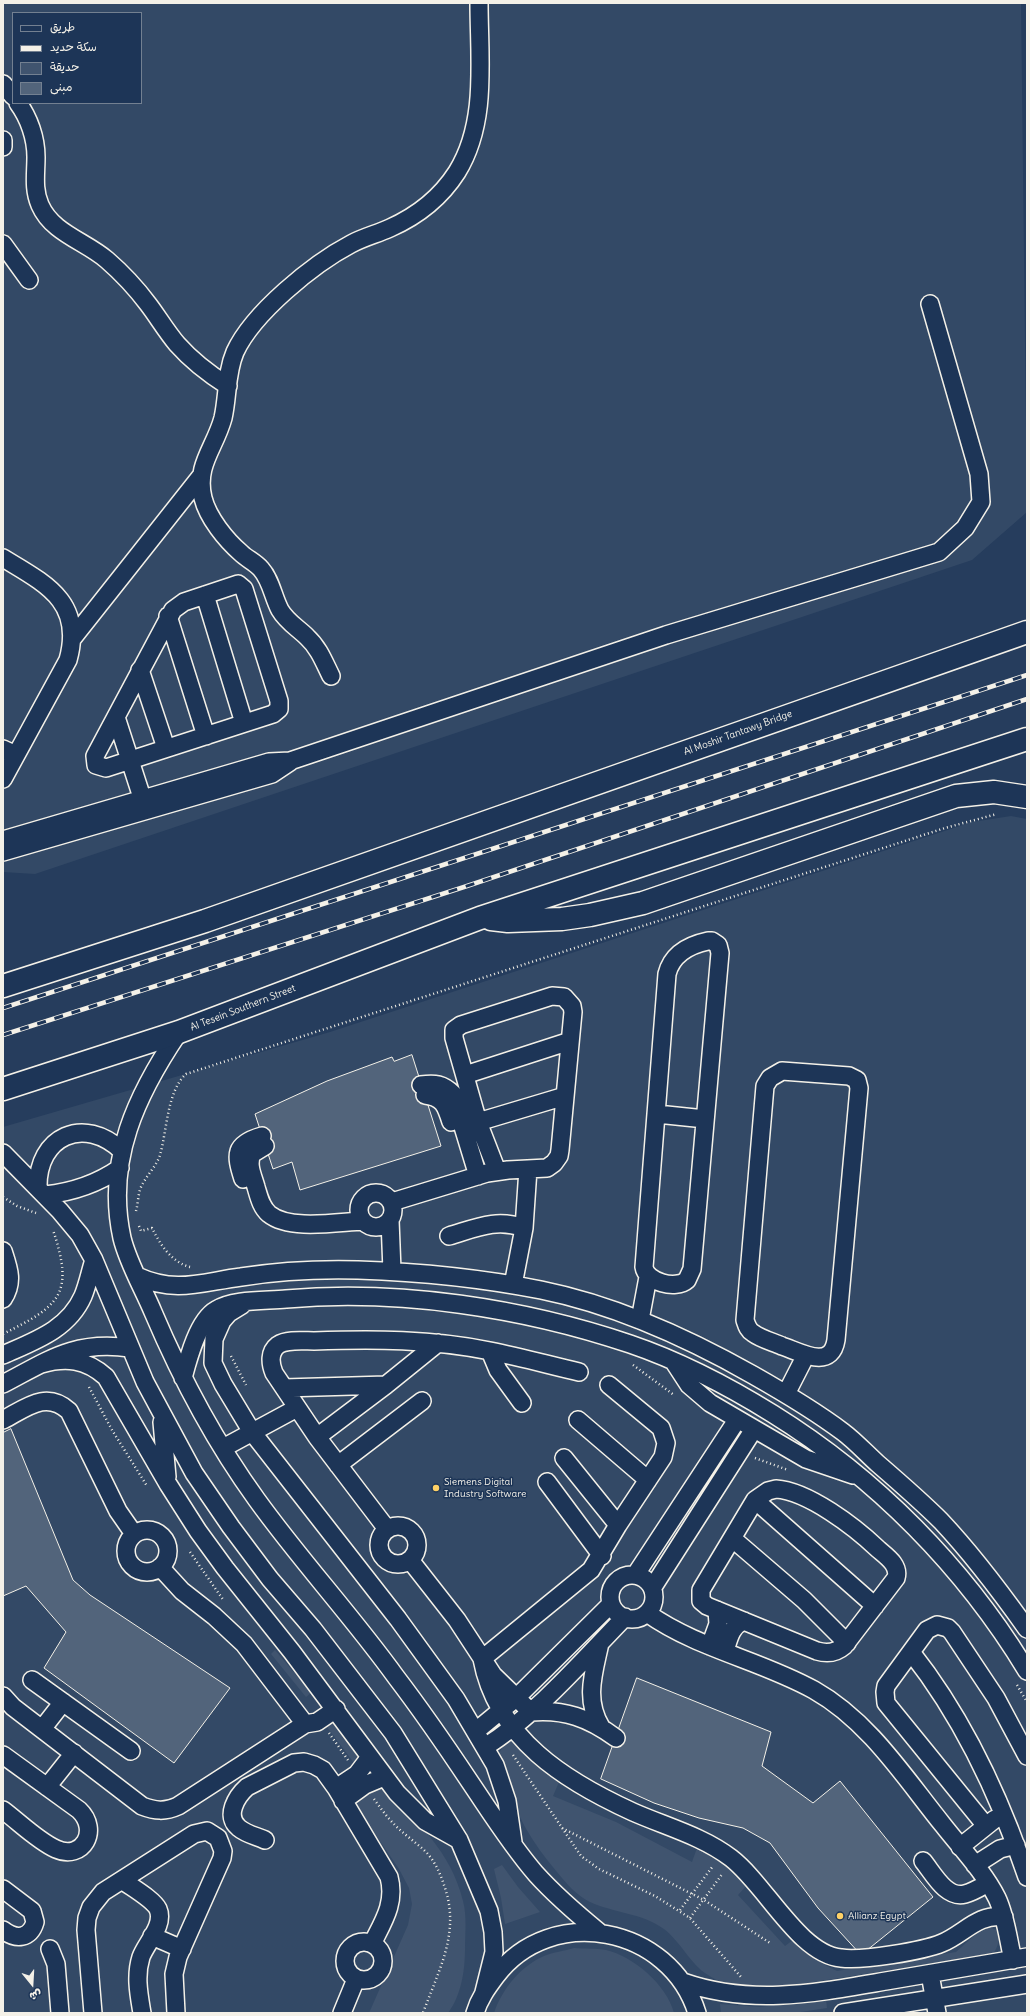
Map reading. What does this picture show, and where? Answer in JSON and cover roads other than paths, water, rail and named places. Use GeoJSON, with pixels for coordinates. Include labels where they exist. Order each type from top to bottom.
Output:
{"type":"FeatureCollection","features":[{"type":"Feature","properties":{"kind":"highway","name":"Al Moshir Tantawy Bridge"},"geometry":{"type":"LineString","coordinates":[[3,986],[205,921],[919,668],[1027,632]]}},
{"type":"Feature","properties":{"kind":"highway"},"geometry":{"type":"LineString","coordinates":[[480,918],[1027,739]]}},
{"type":"Feature","properties":{"kind":"highway"},"geometry":{"type":"LineString","coordinates":[[480,918],[535,921],[590,916],[669,895],[949,798],[975,793],[994,792],[1027,797]]}},
{"type":"Feature","properties":{"kind":"highway","name":"Al Tesein Southern Street"},"geometry":{"type":"LineString","coordinates":[[3,1089],[179,1032],[480,918]]}},
{"type":"Feature","properties":{"kind":"street"},"geometry":{"type":"LineString","coordinates":[[331,676],[316,646],[292,625],[280,609],[266,575],[257,565],[230,543],[208,511],[202,494],[201,476],[207,454],[222,422],[231,362],[242,339],[283,294],[310,271],[351,244],[389,229],[420,211],[446,186],[457,172],[468,150],[477,122],[479,104],[478,3]]}},
{"type":"Feature","properties":{"kind":"street"},"geometry":{"type":"LineString","coordinates":[[3,84],[12,95]]}},
{"type":"Feature","properties":{"kind":"street"},"geometry":{"type":"LineString","coordinates":[[19,104],[32,130],[36,155],[35,187],[40,206],[46,215],[62,231],[88,246],[117,268],[149,305],[176,343],[210,375],[228,386]]}},
{"type":"Feature","properties":{"kind":"street"},"geometry":{"type":"LineString","coordinates":[[3,140],[3,147]]}},
{"type":"Feature","properties":{"kind":"street"},"geometry":{"type":"LineString","coordinates":[[3,244],[29,280]]}},
{"type":"Feature","properties":{"kind":"street"},"geometry":{"type":"LineString","coordinates":[[3,852],[269,762],[290,761],[666,635],[939,552],[965,528],[981,502],[979,474],[930,304]]}},
{"type":"Feature","properties":{"kind":"street"},"geometry":{"type":"LineString","coordinates":[[72,639],[201,476]]}},
{"type":"Feature","properties":{"kind":"street"},"geometry":{"type":"LineString","coordinates":[[3,558],[43,582],[59,597],[69,617],[72,639],[68,660],[9,752],[3,779]]}},
{"type":"Feature","properties":{"kind":"street"},"geometry":{"type":"LineString","coordinates":[[238,584],[243,586],[279,701],[280,705],[277,712],[106,768],[96,765],[94,761],[95,756],[168,616],[178,606],[205,595],[238,584]]}},
{"type":"Feature","properties":{"kind":"street"},"geometry":{"type":"LineString","coordinates":[[205,595],[244,723]]}},
{"type":"Feature","properties":{"kind":"street"},"geometry":{"type":"LineString","coordinates":[[168,616],[206,736]]}},
{"type":"Feature","properties":{"kind":"street"},"geometry":{"type":"LineString","coordinates":[[140,670],[166,748]]}},
{"type":"Feature","properties":{"kind":"street"},"geometry":{"type":"LineString","coordinates":[[116,717],[144,805]]}},
{"type":"Feature","properties":{"kind":"street"},"geometry":{"type":"LineString","coordinates":[[3,840],[144,805]]}},
{"type":"Feature","properties":{"kind":"street"},"geometry":{"type":"LineString","coordinates":[[640,1320],[648,1277],[644,1267],[669,968],[674,958],[682,951],[704,942],[712,941],[718,945],[720,953],[691,1273],[684,1283],[676,1285],[648,1277]]}},
{"type":"Feature","properties":{"kind":"street"},"geometry":{"type":"LineString","coordinates":[[392,1202],[497,1171],[547,1168],[554,1163],[559,1156],[573,1012],[569,1001],[558,995],[468,1022],[457,1027],[453,1034],[478,1122],[497,1171]]}},
{"type":"Feature","properties":{"kind":"street"},"geometry":{"type":"LineString","coordinates":[[179,1032],[143,1090],[133,1114],[122,1151],[120,1168],[119,1202],[122,1237],[169,1350],[222,1448],[256,1498],[292,1546],[345,1610],[424,1714],[513,1844],[536,1874],[599,1932]]}},
{"type":"Feature","properties":{"kind":"street"},"geometry":{"type":"LineString","coordinates":[[465,1075],[570,1041]]}},
{"type":"Feature","properties":{"kind":"street"},"geometry":{"type":"LineString","coordinates":[[782,1071],[850,1076],[856,1080],[859,1088],[835,1345],[832,1351],[823,1357],[817,1358],[806,1355],[754,1334],[747,1326],[745,1320],[765,1086],[770,1078],[782,1071]]}},
{"type":"Feature","properties":{"kind":"street"},"geometry":{"type":"LineString","coordinates":[[423,1090],[444,1102],[473,1177]]}},
{"type":"Feature","properties":{"kind":"street"},"geometry":{"type":"LineString","coordinates":[[478,1122],[565,1096]]}},
{"type":"Feature","properties":{"kind":"street"},"geometry":{"type":"LineString","coordinates":[[657,1114],[705,1119]]}},
{"type":"Feature","properties":{"kind":"street"},"geometry":{"type":"LineString","coordinates":[[42,1192],[38,1174],[42,1161],[49,1149],[66,1137],[86,1133],[100,1135],[112,1141],[122,1151]]}},
{"type":"Feature","properties":{"kind":"street"},"geometry":{"type":"LineString","coordinates":[[264,1141],[249,1160],[260,1203],[269,1214],[276,1218],[299,1224],[386,1224],[390,1220]]}},
{"type":"Feature","properties":{"kind":"street"},"geometry":{"type":"LineString","coordinates":[[3,1154],[42,1192],[80,1235],[94,1260],[130,1348],[162,1416],[194,1473],[231,1527],[270,1579],[318,1635],[393,1733],[459,1840],[489,1911],[493,1932],[494,1952],[484,1992],[475,2012]]}},
{"type":"Feature","properties":{"kind":"street"},"geometry":{"type":"LineString","coordinates":[[42,1192],[82,1188],[107,1177],[120,1168]]}},
{"type":"Feature","properties":{"kind":"street"},"geometry":{"type":"LineString","coordinates":[[513,1285],[524,1228],[528,1169]]}},
{"type":"Feature","properties":{"kind":"street"},"geometry":{"type":"LineString","coordinates":[[374,1192],[388,1196],[394,1208],[390,1220],[385,1271],[381,1264],[382,1248],[380,1240],[360,1215],[359,1208],[362,1200],[367,1195],[374,1192]]}},
{"type":"Feature","properties":{"kind":"street"},"geometry":{"type":"LineString","coordinates":[[449,1236],[497,1223],[510,1224],[524,1228]]}},
{"type":"Feature","properties":{"kind":"street"},"geometry":{"type":"LineString","coordinates":[[3,1251],[11,1280],[8,1291],[3,1299]]}},
{"type":"Feature","properties":{"kind":"street"},"geometry":{"type":"LineString","coordinates":[[3,1355],[53,1332],[65,1322],[76,1309],[83,1295],[94,1260]]}},
{"type":"Feature","properties":{"kind":"street"},"geometry":{"type":"LineString","coordinates":[[137,1276],[161,1285],[186,1286],[242,1276],[288,1272],[385,1271],[436,1274],[542,1290],[595,1304],[640,1320],[683,1338],[736,1365],[786,1394],[844,1433],[940,1521],[998,1588],[1027,1628]]}},
{"type":"Feature","properties":{"kind":"street"},"geometry":{"type":"LineString","coordinates":[[184,1378],[194,1343],[210,1315],[224,1306],[298,1298],[414,1300],[461,1305],[504,1312],[590,1332],[632,1344],[674,1362],[739,1394],[808,1437],[860,1478],[908,1520],[959,1576],[985,1609],[1027,1671]]}},
{"type":"Feature","properties":{"kind":"street"},"geometry":{"type":"LineString","coordinates":[[247,1303],[238,1307],[222,1321],[214,1339],[212,1355],[213,1363],[223,1384],[252,1432],[424,1653],[476,1731],[502,1784],[509,1812],[513,1844]]}},
{"type":"Feature","properties":{"kind":"street"},"geometry":{"type":"LineString","coordinates":[[674,1362],[683,1338]]}},
{"type":"Feature","properties":{"kind":"street"},"geometry":{"type":"LineString","coordinates":[[386,1529],[317,1437],[274,1373],[271,1362],[274,1350],[283,1343],[350,1340],[438,1343],[490,1351],[579,1372]]}},
{"type":"Feature","properties":{"kind":"street"},"geometry":{"type":"LineString","coordinates":[[317,1437],[386,1385],[438,1343]]}},
{"type":"Feature","properties":{"kind":"street"},"geometry":{"type":"LineString","coordinates":[[3,1384],[72,1350],[99,1345],[130,1348]]}},
{"type":"Feature","properties":{"kind":"street"},"geometry":{"type":"LineString","coordinates":[[490,1351],[498,1370],[522,1403]]}},
{"type":"Feature","properties":{"kind":"street"},"geometry":{"type":"LineString","coordinates":[[786,1394],[806,1355]]}},
{"type":"Feature","properties":{"kind":"street"},"geometry":{"type":"LineString","coordinates":[[41,1364],[68,1359],[79,1361],[98,1370],[106,1377],[168,1484],[220,1562],[332,1704],[384,1777],[415,1812],[436,1828],[459,1840]]}},
{"type":"Feature","properties":{"kind":"street"},"geometry":{"type":"LineString","coordinates":[[674,1362],[685,1380],[699,1395],[754,1430],[806,1458],[860,1478]]}},
{"type":"Feature","properties":{"kind":"street"},"geometry":{"type":"LineString","coordinates":[[482,1660],[583,1579],[602,1556],[618,1525],[663,1457],[666,1443],[664,1435],[655,1422],[609,1384]]}},
{"type":"Feature","properties":{"kind":"street"},"geometry":{"type":"LineString","coordinates":[[284,1388],[386,1385]]}},
{"type":"Feature","properties":{"kind":"street"},"geometry":{"type":"LineString","coordinates":[[3,1420],[41,1401],[56,1402],[69,1411],[118,1511],[134,1534]]}},
{"type":"Feature","properties":{"kind":"street"},"geometry":{"type":"LineString","coordinates":[[338,1465],[422,1401]]}},
{"type":"Feature","properties":{"kind":"street"},"geometry":{"type":"LineString","coordinates":[[222,1448],[297,1408]]}},
{"type":"Feature","properties":{"kind":"street"},"geometry":{"type":"LineString","coordinates":[[162,1416],[168,1484]]}},
{"type":"Feature","properties":{"kind":"street"},"geometry":{"type":"LineString","coordinates":[[578,1420],[648,1480]]}},
{"type":"Feature","properties":{"kind":"street"},"geometry":{"type":"LineString","coordinates":[[636,1574],[738,1420]]}},
{"type":"Feature","properties":{"kind":"street"},"geometry":{"type":"LineString","coordinates":[[652,1587],[754,1430]]}},
{"type":"Feature","properties":{"kind":"street"},"geometry":{"type":"LineString","coordinates":[[564,1458],[618,1525]]}},
{"type":"Feature","properties":{"kind":"street"},"geometry":{"type":"LineString","coordinates":[[547,1482],[602,1556]]}},
{"type":"Feature","properties":{"kind":"street"},"geometry":{"type":"LineString","coordinates":[[784,1490],[831,1512],[868,1539],[893,1563],[897,1570],[896,1578],[847,1643],[834,1652],[822,1653],[717,1610],[701,1601],[700,1593],[755,1500],[768,1491],[784,1490]]}},
{"type":"Feature","properties":{"kind":"street"},"geometry":{"type":"LineString","coordinates":[[755,1500],[875,1606]]}},
{"type":"Feature","properties":{"kind":"street"},"geometry":{"type":"LineString","coordinates":[[394,1526],[401,1526],[408,1528],[414,1533],[418,1547],[410,1560],[397,1564],[391,1562],[381,1554],[379,1540],[386,1529],[394,1526]]}},
{"type":"Feature","properties":{"kind":"street"},"geometry":{"type":"LineString","coordinates":[[153,1530],[164,1537],[168,1550],[165,1562],[160,1567],[148,1572],[135,1569],[130,1564],[125,1552],[126,1545],[134,1534],[140,1531],[153,1530]]}},
{"type":"Feature","properties":{"kind":"street"},"geometry":{"type":"LineString","coordinates":[[733,1539],[804,1600],[847,1643]]}},
{"type":"Feature","properties":{"kind":"street"},"geometry":{"type":"LineString","coordinates":[[410,1560],[457,1620],[493,1675],[531,1712],[549,1711],[570,1713],[601,1727],[616,1738]]}},
{"type":"Feature","properties":{"kind":"street"},"geometry":{"type":"LineString","coordinates":[[160,1567],[182,1591],[220,1620],[244,1644],[305,1724]]}},
{"type":"Feature","properties":{"kind":"street"},"geometry":{"type":"LineString","coordinates":[[636,1574],[648,1581],[652,1587],[654,1601],[647,1613],[640,1617],[625,1617],[614,1610],[611,1604],[610,1593],[615,1582],[624,1576],[636,1574]]}},
{"type":"Feature","properties":{"kind":"street"},"geometry":{"type":"LineString","coordinates":[[476,1731],[516,1698],[611,1604]]}},
{"type":"Feature","properties":{"kind":"street"},"geometry":{"type":"LineString","coordinates":[[717,1610],[717,1649]]}},
{"type":"Feature","properties":{"kind":"street"},"geometry":{"type":"LineString","coordinates":[[647,1613],[673,1630],[814,1690],[844,1710],[871,1735],[988,1883],[997,1897],[1020,1958],[830,1990],[763,1997],[724,1994],[683,1982]]}},
{"type":"Feature","properties":{"kind":"street"},"geometry":{"type":"LineString","coordinates":[[485,1747],[512,1728],[531,1712],[625,1617]]}},
{"type":"Feature","properties":{"kind":"street"},"geometry":{"type":"LineString","coordinates":[[717,1649],[735,1625],[744,1621]]}},
{"type":"Feature","properties":{"kind":"street"},"geometry":{"type":"LineString","coordinates":[[986,1826],[886,1703],[886,1686],[927,1630],[932,1626],[937,1625],[948,1628],[979,1671],[996,1698],[1027,1756]]}},
{"type":"Feature","properties":{"kind":"street"},"geometry":{"type":"LineString","coordinates":[[600,1643],[590,1694],[593,1712],[601,1727]]}},
{"type":"Feature","properties":{"kind":"street"},"geometry":{"type":"LineString","coordinates":[[911,1652],[935,1684],[973,1748],[1003,1813],[1027,1877]]}},
{"type":"Feature","properties":{"kind":"street"},"geometry":{"type":"LineString","coordinates":[[482,1660],[487,1682],[501,1711],[512,1728],[553,1768],[575,1782],[633,1812],[694,1836],[728,1856],[771,1899],[805,1941],[813,1948],[831,1957],[852,1959],[919,1950],[952,1938],[983,1918],[1004,1917]]}},
{"type":"Feature","properties":{"kind":"street"},"geometry":{"type":"LineString","coordinates":[[32,1680],[131,1751]]}},
{"type":"Feature","properties":{"kind":"street"},"geometry":{"type":"LineString","coordinates":[[3,1696],[13,1707],[114,1782],[142,1806],[151,1809],[170,1810],[305,1724],[317,1722],[332,1704]]}},
{"type":"Feature","properties":{"kind":"street"},"geometry":{"type":"LineString","coordinates":[[42,1729],[63,1702]]}},
{"type":"Feature","properties":{"kind":"street"},"geometry":{"type":"LineString","coordinates":[[47,1787],[74,1753]]}},
{"type":"Feature","properties":{"kind":"street"},"geometry":{"type":"LineString","coordinates":[[3,1755],[85,1816],[89,1824],[87,1841],[81,1847],[73,1851],[64,1852],[56,1849],[3,1810]]}},
{"type":"Feature","properties":{"kind":"street"},"geometry":{"type":"LineString","coordinates":[[340,1795],[370,1757]]}},
{"type":"Feature","properties":{"kind":"street"},"geometry":{"type":"LineString","coordinates":[[266,1834],[238,1828],[233,1820],[233,1809],[241,1792],[247,1787],[294,1763],[304,1762],[323,1770],[386,1869],[391,1886],[391,1903],[372,1944]]}},
{"type":"Feature","properties":{"kind":"street"},"geometry":{"type":"LineString","coordinates":[[340,1795],[384,1777]]}},
{"type":"Feature","properties":{"kind":"street"},"geometry":{"type":"LineString","coordinates":[[960,1847],[1003,1813]]}},
{"type":"Feature","properties":{"kind":"street"},"geometry":{"type":"LineString","coordinates":[[93,2013],[86,1930],[87,1918],[98,1898],[122,1880],[200,1832],[211,1832],[218,1838],[223,1851],[220,1864],[182,1950],[174,1974],[176,2013]]}},
{"type":"Feature","properties":{"kind":"street"},"geometry":{"type":"LineString","coordinates":[[974,1865],[1000,1849],[1016,1845]]}},
{"type":"Feature","properties":{"kind":"street"},"geometry":{"type":"LineString","coordinates":[[923,1861],[946,1889],[955,1894],[968,1893],[988,1883]]}},
{"type":"Feature","properties":{"kind":"street"},"geometry":{"type":"LineString","coordinates":[[122,1880],[152,1902],[158,1910],[160,1919],[141,1958],[138,1974],[142,2013]]}},
{"type":"Feature","properties":{"kind":"street"},"geometry":{"type":"LineString","coordinates":[[3,1889],[32,1910],[35,1922],[30,1933],[24,1936],[12,1936],[3,1930]]}},
{"type":"Feature","properties":{"kind":"street"},"geometry":{"type":"LineString","coordinates":[[484,1992],[504,1965],[532,1945],[564,1934],[599,1932],[623,1938],[646,1948],[666,1963],[683,1982],[694,2002],[697,2013]]}},
{"type":"Feature","properties":{"kind":"street"},"geometry":{"type":"LineString","coordinates":[[152,1936],[182,1950]]}},
{"type":"Feature","properties":{"kind":"street"},"geometry":{"type":"LineString","coordinates":[[365,1942],[372,1944],[378,1948],[382,1955],[381,1969],[371,1979],[356,1979],[346,1968],[345,1960],[347,1953],[351,1947],[358,1943],[365,1942]]}},
{"type":"Feature","properties":{"kind":"street"},"geometry":{"type":"LineString","coordinates":[[50,2013],[46,1953],[56,1964],[60,2013]]}},
{"type":"Feature","properties":{"kind":"street"},"geometry":{"type":"LineString","coordinates":[[930,1974],[936,2006]]}},
{"type":"Feature","properties":{"kind":"street"},"geometry":{"type":"LineString","coordinates":[[342,2013],[356,1979]]}},
{"type":"Feature","properties":{"kind":"street"},"geometry":{"type":"LineString","coordinates":[[843,2013],[936,2006],[1027,1984]]}},
{"type":"Feature","properties":{"kind":"railway"},"geometry":{"type":"LineString","coordinates":[[3,1008],[1027,675]]}},
{"type":"Feature","properties":{"kind":"railway"},"geometry":{"type":"LineString","coordinates":[[3,1035],[464,887],[1027,699]]}},
{"type":"Feature","properties":{"kind":"place","name":"Siemens Digital Industry Software"},"geometry":{"type":"Point","coordinates":[436,1488]}},
{"type":"Feature","properties":{"kind":"place","name":"Allianz Egypt"},"geometry":{"type":"Point","coordinates":[840,1916]}}]}
